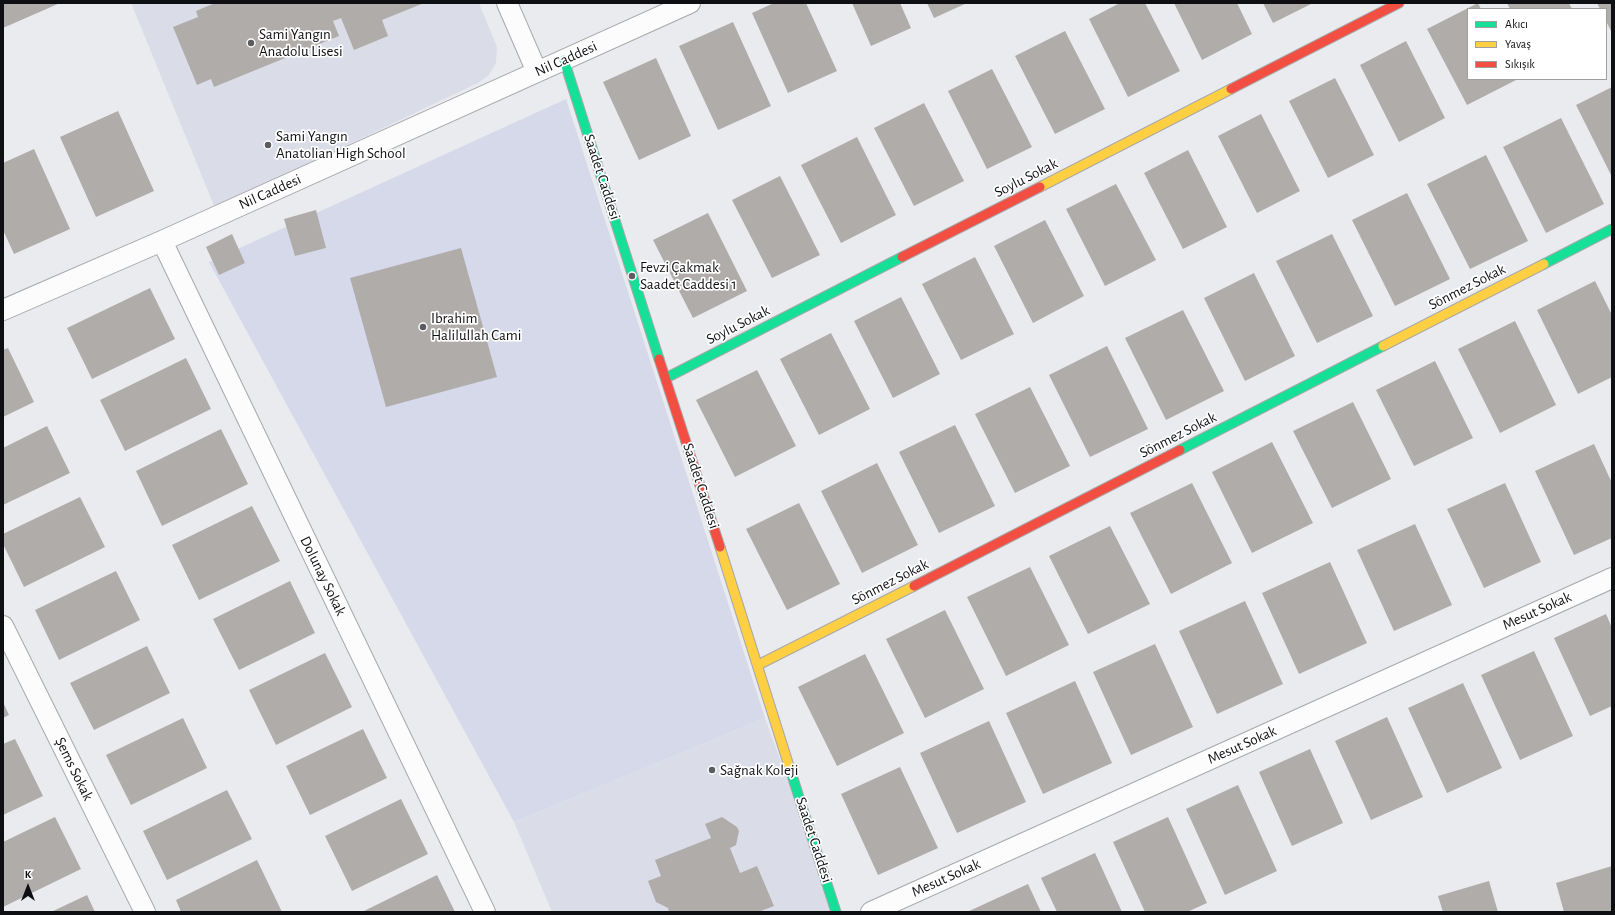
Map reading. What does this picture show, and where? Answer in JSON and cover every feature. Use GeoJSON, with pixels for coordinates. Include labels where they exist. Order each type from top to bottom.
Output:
{"type":"FeatureCollection","features":[{"type":"Feature","properties":{"kind":"street"},"geometry":{"type":"LineString","coordinates":[[507,3],[537,72]]}},
{"type":"Feature","properties":{"kind":"street","name":"Nil Caddesi"},"geometry":{"type":"LineString","coordinates":[[3,310],[162,241],[690,3]]}},
{"type":"Feature","properties":{"kind":"street","name":"Soylu Sokak"},"geometry":{"type":"LineString","coordinates":[[666,378],[1400,3]]}},
{"type":"Feature","properties":{"kind":"street","name":"Saadet Caddesi"},"geometry":{"type":"LineString","coordinates":[[564,60],[836,912]]}},
{"type":"Feature","properties":{"kind":"street","name":"Sönmez Sokak"},"geometry":{"type":"LineString","coordinates":[[758,665],[1612,229]]}},
{"type":"Feature","properties":{"kind":"street","name":"Dolunay Sokak"},"geometry":{"type":"LineString","coordinates":[[162,241],[485,912]]}},
{"type":"Feature","properties":{"kind":"street","name":"Mesut Sokak"},"geometry":{"type":"LineString","coordinates":[[871,912],[1612,578]]}},
{"type":"Feature","properties":{"kind":"street","name":"Şems Sokak"},"geometry":{"type":"LineString","coordinates":[[3,626],[145,912]]}},
{"type":"Feature","properties":{"kind":"shaded area","name":"Sami Yangın Anatolian High School"},"geometry":{"type":"Polygon","coordinates":[[[131,3],[479,3],[497,47],[496,63],[488,76],[478,83],[215,208],[131,3]]]}},
{"type":"Feature","properties":{"kind":"shaded area"},"geometry":{"type":"Polygon","coordinates":[[[566,99],[765,718],[514,822],[209,262],[566,99]]]}},
{"type":"Feature","properties":{"kind":"shaded area","name":"Sağnak Koleji"},"geometry":{"type":"Polygon","coordinates":[[[765,718],[836,912],[552,912],[514,822],[765,718]]]}},
{"type":"Feature","properties":{"kind":"building"},"geometry":{"type":"Polygon","coordinates":[[[3,3],[60,3],[3,28],[3,3]]]}},
{"type":"Feature","properties":{"kind":"building","name":"Sami Yangın Anadolu Lisesi"},"geometry":{"type":"Polygon","coordinates":[[[215,3],[424,3],[382,20],[388,36],[354,50],[341,18],[333,21],[339,36],[214,87],[211,79],[197,85],[173,27],[198,17],[196,11],[215,3]]]}},
{"type":"Feature","properties":{"kind":"building"},"geometry":{"type":"Polygon","coordinates":[[[774,3],[806,3],[837,71],[788,93],[752,13],[774,3]]]}},
{"type":"Feature","properties":{"kind":"building"},"geometry":{"type":"Polygon","coordinates":[[[852,3],[900,3],[911,28],[871,46],[852,3]]]}},
{"type":"Feature","properties":{"kind":"building"},"geometry":{"type":"Polygon","coordinates":[[[927,3],[967,3],[934,18],[927,3]]]}},
{"type":"Feature","properties":{"kind":"building"},"geometry":{"type":"Polygon","coordinates":[[[1120,3],[1145,3],[1180,71],[1128,97],[1089,19],[1120,3]]]}},
{"type":"Feature","properties":{"kind":"building"},"geometry":{"type":"Polygon","coordinates":[[[1174,3],[1237,3],[1252,34],[1202,60],[1174,3]]]}},
{"type":"Feature","properties":{"kind":"building"},"geometry":{"type":"Polygon","coordinates":[[[1263,3],[1313,3],[1273,23],[1263,3]]]}},
{"type":"Feature","properties":{"kind":"building"},"geometry":{"type":"Polygon","coordinates":[[[1478,3],[1480,8],[1468,8],[1478,3]]]}},
{"type":"Feature","properties":{"kind":"building"},"geometry":{"type":"Polygon","coordinates":[[[1507,3],[1569,3],[1572,8],[1510,8],[1507,3]]]}},
{"type":"Feature","properties":{"kind":"building"},"geometry":{"type":"Polygon","coordinates":[[[1597,3],[1612,3],[1612,33],[1607,23],[1607,8],[1600,8],[1597,3]]]}},
{"type":"Feature","properties":{"kind":"building"},"geometry":{"type":"Polygon","coordinates":[[[1467,9],[1467,80],[1516,80],[1467,105],[1427,29],[1467,9]]]}},
{"type":"Feature","properties":{"kind":"building"},"geometry":{"type":"Polygon","coordinates":[[[733,22],[771,106],[718,130],[679,46],[733,22]]]}},
{"type":"Feature","properties":{"kind":"building"},"geometry":{"type":"Polygon","coordinates":[[[1065,31],[1105,109],[1055,134],[1015,56],[1065,31]]]}},
{"type":"Feature","properties":{"kind":"building"},"geometry":{"type":"Polygon","coordinates":[[[1406,41],[1445,118],[1399,142],[1360,65],[1406,41]]]}},
{"type":"Feature","properties":{"kind":"building"},"geometry":{"type":"Polygon","coordinates":[[[656,58],[691,136],[639,160],[603,82],[656,58]]]}},
{"type":"Feature","properties":{"kind":"building"},"geometry":{"type":"Polygon","coordinates":[[[992,69],[1032,147],[987,169],[948,91],[992,69]]]}},
{"type":"Feature","properties":{"kind":"building"},"geometry":{"type":"Polygon","coordinates":[[[1335,78],[1374,155],[1328,178],[1289,101],[1335,78]]]}},
{"type":"Feature","properties":{"kind":"building"},"geometry":{"type":"Polygon","coordinates":[[[1612,87],[1612,177],[1576,105],[1612,87]]]}},
{"type":"Feature","properties":{"kind":"building"},"geometry":{"type":"Polygon","coordinates":[[[924,103],[964,181],[914,206],[874,128],[924,103]]]}},
{"type":"Feature","properties":{"kind":"building"},"geometry":{"type":"Polygon","coordinates":[[[118,111],[154,191],[96,217],[60,137],[118,111]]]}},
{"type":"Feature","properties":{"kind":"building"},"geometry":{"type":"Polygon","coordinates":[[[1261,114],[1300,191],[1257,213],[1218,136],[1261,114]]]}},
{"type":"Feature","properties":{"kind":"building"},"geometry":{"type":"Polygon","coordinates":[[[1561,118],[1604,204],[1546,233],[1503,147],[1561,118]]]}},
{"type":"Feature","properties":{"kind":"building"},"geometry":{"type":"Polygon","coordinates":[[[857,137],[896,215],[841,243],[801,165],[857,137]]]}},
{"type":"Feature","properties":{"kind":"building"},"geometry":{"type":"Polygon","coordinates":[[[34,149],[70,229],[14,254],[3,230],[3,163],[34,149]]]}},
{"type":"Feature","properties":{"kind":"building"},"geometry":{"type":"Polygon","coordinates":[[[1188,150],[1227,227],[1183,249],[1144,173],[1188,150]]]}},
{"type":"Feature","properties":{"kind":"building"},"geometry":{"type":"Polygon","coordinates":[[[1486,155],[1528,241],[1470,269],[1427,184],[1486,155]]]}},
{"type":"Feature","properties":{"kind":"building"},"geometry":{"type":"Polygon","coordinates":[[[780,176],[820,255],[772,278],[732,200],[780,176]]]}},
{"type":"Feature","properties":{"kind":"building"},"geometry":{"type":"Polygon","coordinates":[[[1116,184],[1156,260],[1105,286],[1066,209],[1116,184]]]}},
{"type":"Feature","properties":{"kind":"building"},"geometry":{"type":"Polygon","coordinates":[[[1407,193],[1450,279],[1395,306],[1352,220],[1407,193]]]}},
{"type":"Feature","properties":{"kind":"building"},"geometry":{"type":"Polygon","coordinates":[[[316,210],[326,248],[295,256],[284,219],[316,210]]]}},
{"type":"Feature","properties":{"kind":"building"},"geometry":{"type":"Polygon","coordinates":[[[708,213],[747,291],[693,318],[653,240],[708,213]]]}},
{"type":"Feature","properties":{"kind":"building"},"geometry":{"type":"Polygon","coordinates":[[[1045,220],[1084,296],[1033,323],[994,246],[1045,220]]]}},
{"type":"Feature","properties":{"kind":"building"},"geometry":{"type":"Polygon","coordinates":[[[232,234],[245,263],[219,275],[206,247],[232,234]]]}},
{"type":"Feature","properties":{"kind":"building"},"geometry":{"type":"Polygon","coordinates":[[[1332,234],[1373,316],[1317,343],[1276,261],[1332,234]]]}},
{"type":"Feature","properties":{"kind":"building","name":"Ibrahim Halilullah Cami"},"geometry":{"type":"Polygon","coordinates":[[[461,248],[497,377],[386,407],[350,278],[461,248]]]}},
{"type":"Feature","properties":{"kind":"building"},"geometry":{"type":"Polygon","coordinates":[[[975,257],[1014,334],[961,360],[922,284],[975,257]]]}},
{"type":"Feature","properties":{"kind":"building"},"geometry":{"type":"Polygon","coordinates":[[[1254,273],[1295,356],[1245,381],[1204,298],[1254,273]]]}},
{"type":"Feature","properties":{"kind":"building"},"geometry":{"type":"Polygon","coordinates":[[[1595,281],[1612,315],[1612,377],[1578,394],[1537,310],[1595,281]]]}},
{"type":"Feature","properties":{"kind":"building"},"geometry":{"type":"Polygon","coordinates":[[[150,288],[175,339],[92,379],[67,328],[150,288]]]}},
{"type":"Feature","properties":{"kind":"building"},"geometry":{"type":"Polygon","coordinates":[[[901,297],[940,374],[893,398],[854,321],[901,297]]]}},
{"type":"Feature","properties":{"kind":"building"},"geometry":{"type":"Polygon","coordinates":[[[1183,310],[1224,391],[1166,420],[1125,338],[1183,310]]]}},
{"type":"Feature","properties":{"kind":"building"},"geometry":{"type":"Polygon","coordinates":[[[1515,321],[1556,405],[1500,433],[1458,349],[1515,321]]]}},
{"type":"Feature","properties":{"kind":"building"},"geometry":{"type":"Polygon","coordinates":[[[831,333],[870,409],[819,435],[780,359],[831,333]]]}},
{"type":"Feature","properties":{"kind":"building"},"geometry":{"type":"Polygon","coordinates":[[[1107,346],[1148,429],[1090,457],[1049,375],[1107,346]]]}},
{"type":"Feature","properties":{"kind":"building"},"geometry":{"type":"Polygon","coordinates":[[[8,348],[34,402],[3,417],[3,350],[8,348]]]}},
{"type":"Feature","properties":{"kind":"building"},"geometry":{"type":"Polygon","coordinates":[[[186,358],[211,409],[125,451],[100,400],[186,358]]]}},
{"type":"Feature","properties":{"kind":"building"},"geometry":{"type":"Polygon","coordinates":[[[1435,361],[1473,438],[1414,466],[1376,390],[1435,361]]]}},
{"type":"Feature","properties":{"kind":"building"},"geometry":{"type":"Polygon","coordinates":[[[757,370],[796,446],[735,477],[696,400],[757,370]]]}},
{"type":"Feature","properties":{"kind":"building"},"geometry":{"type":"Polygon","coordinates":[[[1030,387],[1070,466],[1015,493],[975,414],[1030,387]]]}},
{"type":"Feature","properties":{"kind":"building"},"geometry":{"type":"Polygon","coordinates":[[[1353,402],[1391,479],[1332,508],[1293,431],[1353,402]]]}},
{"type":"Feature","properties":{"kind":"building"},"geometry":{"type":"Polygon","coordinates":[[[955,425],[995,506],[939,533],[899,452],[955,425]]]}},
{"type":"Feature","properties":{"kind":"building"},"geometry":{"type":"Polygon","coordinates":[[[47,426],[70,473],[3,505],[3,448],[47,426]]]}},
{"type":"Feature","properties":{"kind":"building"},"geometry":{"type":"Polygon","coordinates":[[[221,429],[248,484],[162,526],[136,471],[221,429]]]}},
{"type":"Feature","properties":{"kind":"building"},"geometry":{"type":"Polygon","coordinates":[[[1272,442],[1313,523],[1252,553],[1212,472],[1272,442]]]}},
{"type":"Feature","properties":{"kind":"building"},"geometry":{"type":"Polygon","coordinates":[[[1594,444],[1612,483],[1612,538],[1574,555],[1535,471],[1594,444]]]}},
{"type":"Feature","properties":{"kind":"building"},"geometry":{"type":"Polygon","coordinates":[[[877,463],[918,545],[862,573],[821,491],[877,463]]]}},
{"type":"Feature","properties":{"kind":"building"},"geometry":{"type":"Polygon","coordinates":[[[1192,483],[1232,563],[1171,594],[1130,513],[1192,483]]]}},
{"type":"Feature","properties":{"kind":"building"},"geometry":{"type":"Polygon","coordinates":[[[1505,483],[1541,562],[1484,588],[1447,509],[1505,483]]]}},
{"type":"Feature","properties":{"kind":"building"},"geometry":{"type":"Polygon","coordinates":[[[80,497],[105,547],[24,587],[3,544],[3,534],[80,497]]]}},
{"type":"Feature","properties":{"kind":"building"},"geometry":{"type":"Polygon","coordinates":[[[799,503],[840,584],[787,610],[746,529],[799,503]]]}},
{"type":"Feature","properties":{"kind":"building"},"geometry":{"type":"Polygon","coordinates":[[[252,506],[280,561],[199,600],[172,545],[252,506]]]}},
{"type":"Feature","properties":{"kind":"building"},"geometry":{"type":"Polygon","coordinates":[[[1415,524],[1452,605],[1394,631],[1357,550],[1415,524]]]}},
{"type":"Feature","properties":{"kind":"building"},"geometry":{"type":"Polygon","coordinates":[[[1110,526],[1150,604],[1088,634],[1049,556],[1110,526]]]}},
{"type":"Feature","properties":{"kind":"building"},"geometry":{"type":"Polygon","coordinates":[[[1330,562],[1367,643],[1299,674],[1262,593],[1330,562]]]}},
{"type":"Feature","properties":{"kind":"building"},"geometry":{"type":"Polygon","coordinates":[[[1030,567],[1069,645],[1006,676],[967,597],[1030,567]]]}},
{"type":"Feature","properties":{"kind":"building"},"geometry":{"type":"Polygon","coordinates":[[[116,571],[140,620],[59,660],[35,610],[116,571]]]}},
{"type":"Feature","properties":{"kind":"building"},"geometry":{"type":"Polygon","coordinates":[[[290,581],[315,633],[239,670],[213,619],[290,581]]]}},
{"type":"Feature","properties":{"kind":"building"},"geometry":{"type":"Polygon","coordinates":[[[1245,601],[1283,684],[1217,714],[1179,631],[1245,601]]]}},
{"type":"Feature","properties":{"kind":"building"},"geometry":{"type":"Polygon","coordinates":[[[945,610],[984,689],[925,718],[886,639],[945,610]]]}},
{"type":"Feature","properties":{"kind":"building"},"geometry":{"type":"Polygon","coordinates":[[[1606,614],[1612,628],[1612,706],[1590,716],[1554,638],[1606,614]]]}},
{"type":"Feature","properties":{"kind":"building"},"geometry":{"type":"Polygon","coordinates":[[[1155,644],[1193,727],[1131,755],[1093,672],[1155,644]]]}},
{"type":"Feature","properties":{"kind":"building"},"geometry":{"type":"Polygon","coordinates":[[[147,646],[170,693],[94,730],[70,683],[147,646]]]}},
{"type":"Feature","properties":{"kind":"building"},"geometry":{"type":"Polygon","coordinates":[[[1534,651],[1573,736],[1520,760],[1481,675],[1534,651]]]}},
{"type":"Feature","properties":{"kind":"building"},"geometry":{"type":"Polygon","coordinates":[[[325,653],[352,707],[276,745],[249,690],[325,653]]]}},
{"type":"Feature","properties":{"kind":"building"},"geometry":{"type":"Polygon","coordinates":[[[865,654],[904,733],[837,766],[798,687],[865,654]]]}},
{"type":"Feature","properties":{"kind":"building"},"geometry":{"type":"Polygon","coordinates":[[[1075,681],[1112,763],[1043,794],[1006,713],[1075,681]]]}},
{"type":"Feature","properties":{"kind":"building"},"geometry":{"type":"Polygon","coordinates":[[[1463,683],[1502,768],[1447,793],[1408,708],[1463,683]]]}},
{"type":"Feature","properties":{"kind":"building"},"geometry":{"type":"Polygon","coordinates":[[[3,702],[9,715],[3,718],[3,702]]]}},
{"type":"Feature","properties":{"kind":"building"},"geometry":{"type":"Polygon","coordinates":[[[1387,717],[1423,797],[1371,820],[1335,741],[1387,717]]]}},
{"type":"Feature","properties":{"kind":"building"},"geometry":{"type":"Polygon","coordinates":[[[183,718],[207,768],[131,805],[106,755],[183,718]]]}},
{"type":"Feature","properties":{"kind":"building"},"geometry":{"type":"Polygon","coordinates":[[[989,721],[1026,802],[957,833],[920,753],[989,721]]]}},
{"type":"Feature","properties":{"kind":"building"},"geometry":{"type":"Polygon","coordinates":[[[363,729],[387,778],[310,815],[286,766],[363,729]]]}},
{"type":"Feature","properties":{"kind":"building"},"geometry":{"type":"Polygon","coordinates":[[[15,739],[43,796],[3,815],[3,744],[15,739]]]}},
{"type":"Feature","properties":{"kind":"building"},"geometry":{"type":"Polygon","coordinates":[[[1310,749],[1343,823],[1292,846],[1259,772],[1310,749]]]}},
{"type":"Feature","properties":{"kind":"building"},"geometry":{"type":"Polygon","coordinates":[[[900,767],[938,848],[878,875],[841,794],[900,767]]]}},
{"type":"Feature","properties":{"kind":"building"},"geometry":{"type":"Polygon","coordinates":[[[1238,785],[1277,871],[1225,895],[1186,809],[1238,785]]]}},
{"type":"Feature","properties":{"kind":"building"},"geometry":{"type":"Polygon","coordinates":[[[227,790],[252,839],[167,880],[143,831],[227,790]]]}},
{"type":"Feature","properties":{"kind":"building"},"geometry":{"type":"Polygon","coordinates":[[[401,799],[428,854],[352,891],[325,836],[401,799]]]}},
{"type":"Feature","properties":{"kind":"building"},"geometry":{"type":"Polygon","coordinates":[[[55,817],[81,869],[3,907],[3,842],[55,817]]]}},
{"type":"Feature","properties":{"kind":"building"},"geometry":{"type":"Polygon","coordinates":[[[722,817],[737,827],[739,831],[736,845],[730,848],[740,873],[757,866],[774,906],[758,912],[669,912],[668,908],[656,902],[648,881],[661,876],[655,860],[711,838],[705,824],[722,817]]]}},
{"type":"Feature","properties":{"kind":"building"},"geometry":{"type":"Polygon","coordinates":[[[1168,817],[1207,903],[1187,912],[1145,912],[1113,842],[1168,817]]]}},
{"type":"Feature","properties":{"kind":"building"},"geometry":{"type":"Polygon","coordinates":[[[1095,853],[1122,912],[1057,912],[1041,878],[1095,853]]]}},
{"type":"Feature","properties":{"kind":"building"},"geometry":{"type":"Polygon","coordinates":[[[257,860],[282,912],[181,912],[176,900],[257,860]]]}},
{"type":"Feature","properties":{"kind":"building"},"geometry":{"type":"Polygon","coordinates":[[[1612,866],[1612,912],[1564,912],[1556,883],[1612,866]]]}},
{"type":"Feature","properties":{"kind":"building"},"geometry":{"type":"Polygon","coordinates":[[[437,875],[455,912],[362,912],[437,875]]]}},
{"type":"Feature","properties":{"kind":"building"},"geometry":{"type":"Polygon","coordinates":[[[1489,881],[1498,912],[1443,912],[1438,896],[1489,881]]]}},
{"type":"Feature","properties":{"kind":"building"},"geometry":{"type":"Polygon","coordinates":[[[1028,884],[1041,912],[967,912],[1028,884]]]}},
{"type":"Feature","properties":{"kind":"building"},"geometry":{"type":"Polygon","coordinates":[[[87,895],[95,912],[51,912],[87,895]]]}},
{"type":"Feature","properties":{"kind":"traffic: fast"},"geometry":{"type":"LineString","coordinates":[[564,60],[659,359]]}},
{"type":"Feature","properties":{"kind":"traffic: fast"},"geometry":{"type":"LineString","coordinates":[[1544,264],[1612,229]]}},
{"type":"Feature","properties":{"kind":"traffic: fast"},"geometry":{"type":"LineString","coordinates":[[666,378],[902,257]]}},
{"type":"Feature","properties":{"kind":"traffic: fast"},"geometry":{"type":"LineString","coordinates":[[1180,450],[1383,346]]}},
{"type":"Feature","properties":{"kind":"traffic: fast"},"geometry":{"type":"LineString","coordinates":[[789,766],[836,912]]}},
{"type":"Feature","properties":{"kind":"traffic: slow"},"geometry":{"type":"LineString","coordinates":[[1040,187],[1231,89]]}},
{"type":"Feature","properties":{"kind":"traffic: slow"},"geometry":{"type":"LineString","coordinates":[[1383,346],[1544,264]]}},
{"type":"Feature","properties":{"kind":"traffic: slow"},"geometry":{"type":"LineString","coordinates":[[720,547],[789,766]]}},
{"type":"Feature","properties":{"kind":"traffic: slow"},"geometry":{"type":"LineString","coordinates":[[758,665],[914,586]]}},
{"type":"Feature","properties":{"kind":"traffic: jam"},"geometry":{"type":"LineString","coordinates":[[1231,89],[1399,3]]}},
{"type":"Feature","properties":{"kind":"traffic: jam"},"geometry":{"type":"LineString","coordinates":[[902,257],[1040,187]]}},
{"type":"Feature","properties":{"kind":"traffic: jam"},"geometry":{"type":"LineString","coordinates":[[659,359],[720,547]]}},
{"type":"Feature","properties":{"kind":"traffic: jam"},"geometry":{"type":"LineString","coordinates":[[914,586],[1180,450]]}},
{"type":"Feature","properties":{"kind":"place","name":"Sami Yangın Anadolu Lisesi"},"geometry":{"type":"Point","coordinates":[251,43]}},
{"type":"Feature","properties":{"kind":"place","name":"Sami Yangın Anatolian High School"},"geometry":{"type":"Point","coordinates":[268,145]}},
{"type":"Feature","properties":{"kind":"place","name":"Fevzi Çakmak Saadet Caddesi 1"},"geometry":{"type":"Point","coordinates":[632,276]}},
{"type":"Feature","properties":{"kind":"place","name":"Ibrahim Halilullah Cami"},"geometry":{"type":"Point","coordinates":[423,327]}},
{"type":"Feature","properties":{"kind":"place","name":"Sağnak Koleji"},"geometry":{"type":"Point","coordinates":[712,770]}}]}
